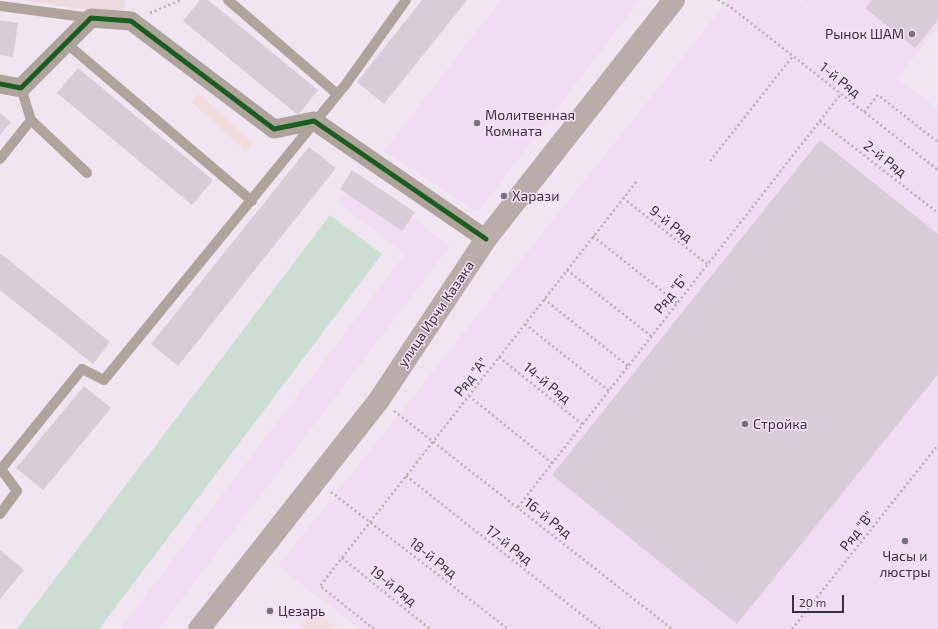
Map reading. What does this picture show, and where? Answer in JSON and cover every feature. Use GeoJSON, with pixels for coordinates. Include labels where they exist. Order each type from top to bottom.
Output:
{"type":"FeatureCollection","features":[{"type":"Feature","properties":{"kind":"main road","name":"улица Ирчи Казака"},"geometry":{"type":"LineString","coordinates":[[199,629],[379,400],[486,239],[674,0]]}},
{"type":"Feature","properties":{"kind":"street"},"geometry":{"type":"LineString","coordinates":[[0,84],[21,88],[91,18],[131,21],[274,129],[314,121],[486,239]]}},
{"type":"Feature","properties":{"kind":"lane"},"geometry":{"type":"LineString","coordinates":[[228,0],[337,94]]}},
{"type":"Feature","properties":{"kind":"lane"},"geometry":{"type":"LineString","coordinates":[[0,514],[17,491],[1,469],[82,369],[104,380],[252,201],[314,121],[337,94],[406,0]]}},
{"type":"Feature","properties":{"kind":"lane"},"geometry":{"type":"LineString","coordinates":[[0,6],[91,18]]}},
{"type":"Feature","properties":{"kind":"lane"},"geometry":{"type":"LineString","coordinates":[[66,43],[252,201]]}},
{"type":"Feature","properties":{"kind":"lane"},"geometry":{"type":"LineString","coordinates":[[21,88],[31,120],[87,173]]}},
{"type":"Feature","properties":{"kind":"lane"},"geometry":{"type":"LineString","coordinates":[[0,159],[31,120]]}},
{"type":"Feature","properties":{"kind":"path"},"geometry":{"type":"LineString","coordinates":[[131,21],[181,0]]}},
{"type":"Feature","properties":{"kind":"path"},"geometry":{"type":"LineString","coordinates":[[710,161],[793,56]]}},
{"type":"Feature","properties":{"kind":"path"},"geometry":{"type":"LineString","coordinates":[[864,112],[878,95],[938,142]]}},
{"type":"Feature","properties":{"kind":"path"},"geometry":{"type":"LineString","coordinates":[[593,236],[677,303]]}},
{"type":"Feature","properties":{"kind":"path"},"geometry":{"type":"LineString","coordinates":[[567,270],[651,336]]}},
{"type":"Feature","properties":{"kind":"path"},"geometry":{"type":"LineString","coordinates":[[544,300],[628,366]]}},
{"type":"Feature","properties":{"kind":"path"},"geometry":{"type":"LineString","coordinates":[[525,324],[608,391]]}},
{"type":"Feature","properties":{"kind":"path"},"geometry":{"type":"LineString","coordinates":[[469,396],[552,463]]}},
{"type":"Feature","properties":{"kind":"shaded area"},"geometry":{"type":"Polygon","coordinates":[[[23,0],[125,0],[123,16],[23,0]]]}},
{"type":"Feature","properties":{"kind":"shaded area"},"geometry":{"type":"Polygon","coordinates":[[[501,0],[640,0],[478,212],[384,151],[501,0]]]}},
{"type":"Feature","properties":{"kind":"shaded area"},"geometry":{"type":"Polygon","coordinates":[[[728,0],[798,0],[855,44],[800,0],[938,0],[938,27],[897,78],[938,109],[938,629],[360,629],[278,566],[728,0]]]}},
{"type":"Feature","properties":{"kind":"shaded area"},"geometry":{"type":"Polygon","coordinates":[[[199,94],[253,143],[246,151],[191,102],[199,94]]]}},
{"type":"Feature","properties":{"kind":"shaded area"},"geometry":{"type":"Polygon","coordinates":[[[359,176],[450,246],[159,629],[120,629],[405,254],[338,203],[359,176]]]}},
{"type":"Feature","properties":{"kind":"shaded area"},"geometry":{"type":"Polygon","coordinates":[[[313,610],[337,629],[298,629],[313,610]]]}},
{"type":"Feature","properties":{"kind":"green space"},"geometry":{"type":"Polygon","coordinates":[[[330,215],[382,254],[99,629],[17,629],[330,215]]]}},
{"type":"Feature","properties":{"kind":"building"},"geometry":{"type":"Polygon","coordinates":[[[200,0],[208,0],[318,90],[298,115],[183,21],[200,0]]]}},
{"type":"Feature","properties":{"kind":"building"},"geometry":{"type":"Polygon","coordinates":[[[422,0],[467,0],[384,104],[357,82],[422,0]]]}},
{"type":"Feature","properties":{"kind":"building","name":"Рынок ШАМ"},"geometry":{"type":"Polygon","coordinates":[[[872,0],[938,0],[938,20],[915,48],[865,8],[872,0]]]}},
{"type":"Feature","properties":{"kind":"building"},"geometry":{"type":"Polygon","coordinates":[[[0,20],[18,23],[13,57],[0,55],[0,20]]]}},
{"type":"Feature","properties":{"kind":"building"},"geometry":{"type":"Polygon","coordinates":[[[78,68],[213,180],[192,205],[57,93],[78,68]]]}},
{"type":"Feature","properties":{"kind":"building"},"geometry":{"type":"Polygon","coordinates":[[[0,113],[11,122],[0,135],[0,113]]]}},
{"type":"Feature","properties":{"kind":"building","name":"Стройка"},"geometry":{"type":"Polygon","coordinates":[[[820,140],[938,234],[938,374],[737,624],[552,475],[820,140]]]}},
{"type":"Feature","properties":{"kind":"building"},"geometry":{"type":"Polygon","coordinates":[[[309,147],[336,168],[178,366],[151,344],[309,147]]]}},
{"type":"Feature","properties":{"kind":"building"},"geometry":{"type":"Polygon","coordinates":[[[352,170],[415,212],[402,231],[340,189],[352,170]]]}},
{"type":"Feature","properties":{"kind":"building"},"geometry":{"type":"Polygon","coordinates":[[[0,253],[110,342],[93,364],[0,290],[0,253]]]}},
{"type":"Feature","properties":{"kind":"building"},"geometry":{"type":"Polygon","coordinates":[[[84,386],[111,408],[43,490],[16,468],[84,386]]]}},
{"type":"Feature","properties":{"kind":"building"},"geometry":{"type":"Polygon","coordinates":[[[0,550],[24,570],[0,599],[0,550]]]}},
{"type":"Feature","properties":{"kind":"cycle path"},"geometry":{"type":"LineString","coordinates":[[0,84],[21,88],[91,18],[131,21],[274,129],[314,121],[486,239]]}},
{"type":"Feature","properties":{"kind":"place","name":"Рынок ШАМ"},"geometry":{"type":"Point","coordinates":[912,34]}},
{"type":"Feature","properties":{"kind":"place","name":"Молитвенная Комната"},"geometry":{"type":"Point","coordinates":[477,123]}},
{"type":"Feature","properties":{"kind":"place","name":"Харази"},"geometry":{"type":"Point","coordinates":[504,196]}},
{"type":"Feature","properties":{"kind":"place","name":"Стройка"},"geometry":{"type":"Point","coordinates":[745,424]}},
{"type":"Feature","properties":{"kind":"place","name":"Часы и люстры"},"geometry":{"type":"Point","coordinates":[905,541]}},
{"type":"Feature","properties":{"kind":"place","name":"Цезарь"},"geometry":{"type":"Point","coordinates":[270,611]}}]}
